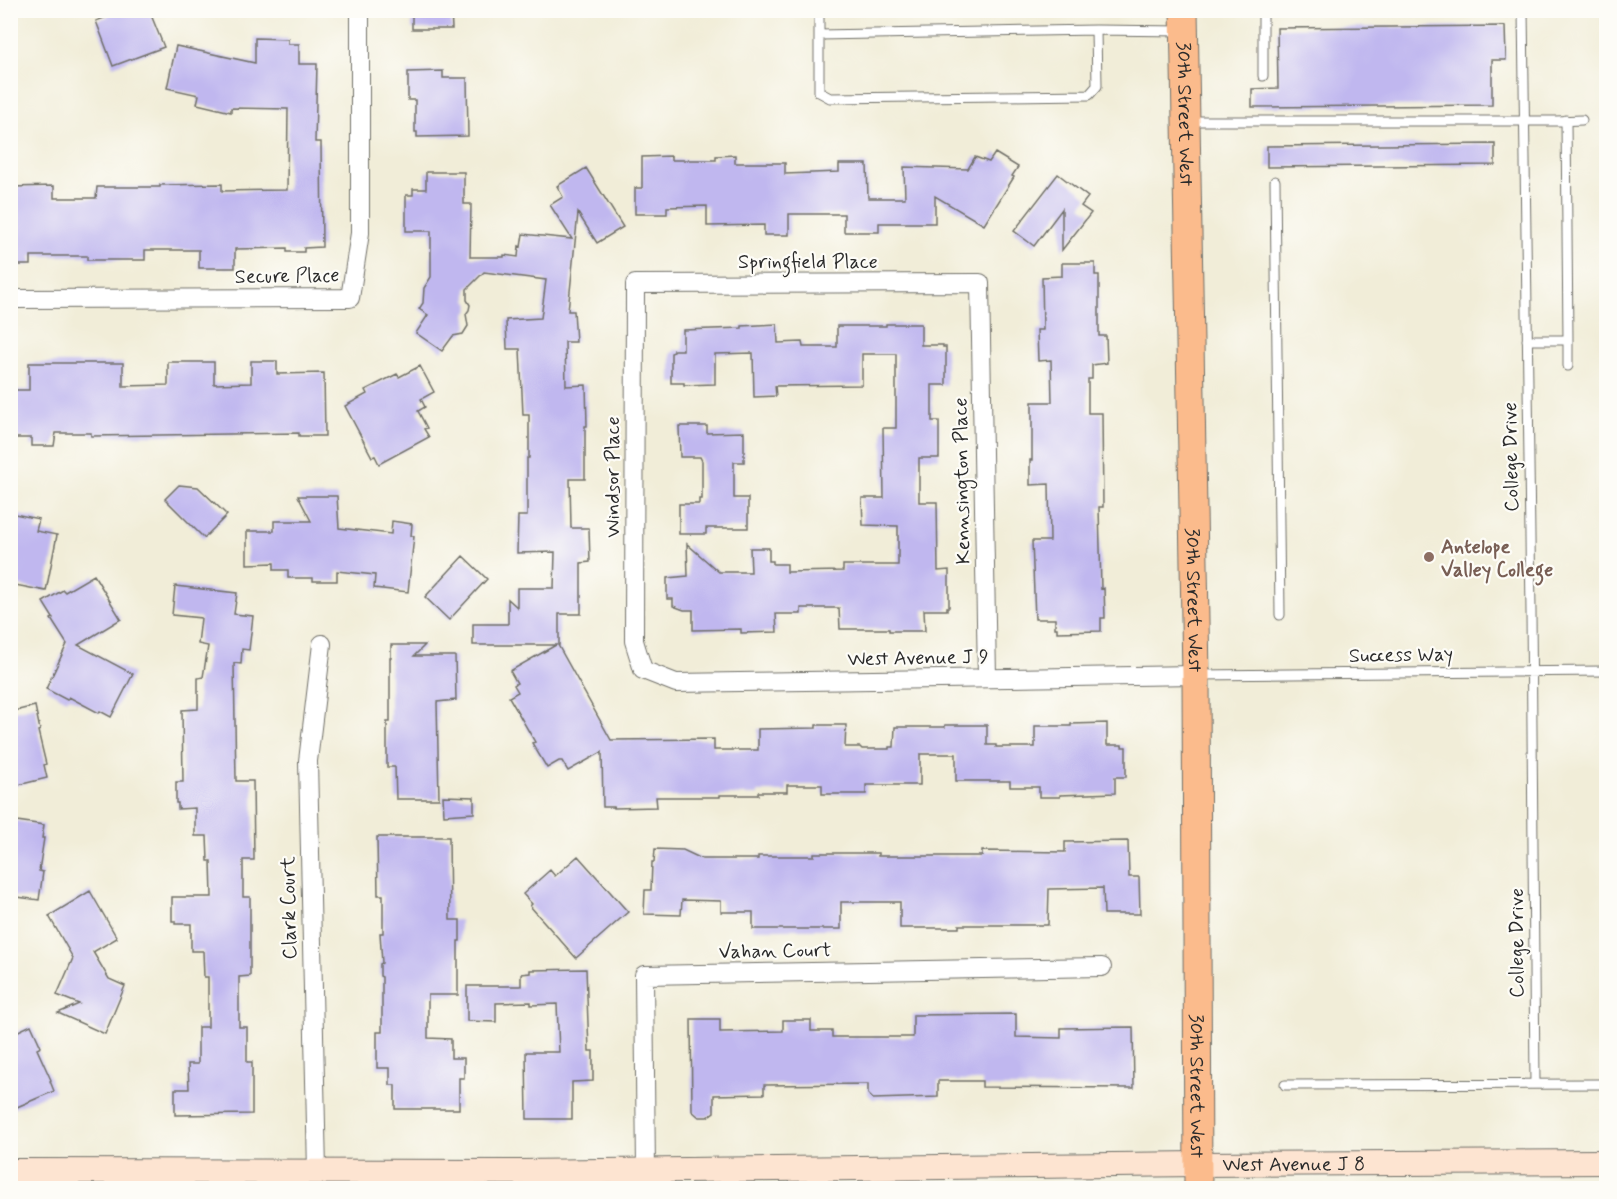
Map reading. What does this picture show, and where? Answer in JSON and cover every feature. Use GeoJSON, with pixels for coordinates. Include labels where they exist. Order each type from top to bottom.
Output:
{"type":"FeatureCollection","features":[{"type":"Feature","properties":{"kind":"main road","name":"30th Street West"},"geometry":{"type":"LineString","coordinates":[[1184,21],[1196,675],[1198,1176]]}},
{"type":"Feature","properties":{"kind":"street","name":"Secure Place"},"geometry":{"type":"LineString","coordinates":[[10,299],[350,298],[360,234],[360,10]]}},
{"type":"Feature","properties":{"kind":"street","name":"Springfield Place"},"geometry":{"type":"LineString","coordinates":[[635,284],[980,283]]}},
{"type":"Feature","properties":{"kind":"street","name":"Kennsington Place"},"geometry":{"type":"LineString","coordinates":[[980,283],[987,678]]}},
{"type":"Feature","properties":{"kind":"street","name":"Windsor Place"},"geometry":{"type":"LineString","coordinates":[[635,284],[634,641],[643,670]]}},
{"type":"Feature","properties":{"kind":"street","name":"Clark Court"},"geometry":{"type":"LineString","coordinates":[[317,1172],[308,761],[322,644]]}},
{"type":"Feature","properties":{"kind":"street","name":"West Avenue J 9"},"geometry":{"type":"LineString","coordinates":[[643,670],[676,683],[1196,675]]}},
{"type":"Feature","properties":{"kind":"street","name":"Vahan Court"},"geometry":{"type":"LineString","coordinates":[[646,1171],[644,975],[1102,967]]}},
{"type":"Feature","properties":{"kind":"street","name":"West Avenue J 8"},"geometry":{"type":"LineString","coordinates":[[10,1171],[317,1172],[518,1180],[646,1171],[1198,1176],[1606,1162]]}},
{"type":"Feature","properties":{"kind":"lane"},"geometry":{"type":"LineString","coordinates":[[819,10],[819,92],[830,98],[1089,95],[1097,86],[1096,30]]}},
{"type":"Feature","properties":{"kind":"lane"},"geometry":{"type":"LineString","coordinates":[[1263,10],[1263,76]]}},
{"type":"Feature","properties":{"kind":"lane","name":"College Drive"},"geometry":{"type":"LineString","coordinates":[[1523,10],[1535,1084]]}},
{"type":"Feature","properties":{"kind":"lane"},"geometry":{"type":"LineString","coordinates":[[819,35],[1096,30],[1184,21]]}},
{"type":"Feature","properties":{"kind":"lane"},"geometry":{"type":"LineString","coordinates":[[1566,120],[1568,366]]}},
{"type":"Feature","properties":{"kind":"lane"},"geometry":{"type":"LineString","coordinates":[[1186,122],[1582,120]]}},
{"type":"Feature","properties":{"kind":"lane"},"geometry":{"type":"LineString","coordinates":[[1275,181],[1280,615]]}},
{"type":"Feature","properties":{"kind":"lane"},"geometry":{"type":"LineString","coordinates":[[1527,339],[1568,340]]}},
{"type":"Feature","properties":{"kind":"lane","name":"Success Way"},"geometry":{"type":"LineString","coordinates":[[1196,675],[1606,671]]}},
{"type":"Feature","properties":{"kind":"lane"},"geometry":{"type":"LineString","coordinates":[[1286,1085],[1606,1084]]}},
{"type":"Feature","properties":{"kind":"building"},"geometry":{"type":"Polygon","coordinates":[[[107,10],[149,10],[164,47],[113,66],[96,21],[109,16],[107,10]]]}},
{"type":"Feature","properties":{"kind":"building"},"geometry":{"type":"Polygon","coordinates":[[[412,10],[451,10],[452,29],[412,29],[412,10]]]}},
{"type":"Feature","properties":{"kind":"building"},"geometry":{"type":"Polygon","coordinates":[[[1505,26],[1506,60],[1492,60],[1492,105],[1252,107],[1252,89],[1278,88],[1277,28],[1505,26]]]}},
{"type":"Feature","properties":{"kind":"building"},"geometry":{"type":"Polygon","coordinates":[[[255,38],[288,39],[288,44],[299,44],[299,64],[317,64],[315,142],[321,142],[322,247],[304,248],[304,252],[287,252],[287,248],[235,249],[235,268],[199,268],[199,250],[145,250],[145,260],[87,260],[87,256],[31,256],[31,265],[10,265],[10,187],[54,186],[54,198],[96,198],[97,187],[222,184],[222,191],[287,190],[288,109],[231,108],[231,112],[197,104],[199,95],[167,88],[176,46],[255,63],[255,38]]]}},
{"type":"Feature","properties":{"kind":"building"},"geometry":{"type":"Polygon","coordinates":[[[443,71],[443,78],[467,78],[468,136],[417,137],[415,100],[408,100],[408,72],[443,71]]]}},
{"type":"Feature","properties":{"kind":"building"},"geometry":{"type":"Polygon","coordinates":[[[1495,144],[1495,165],[1267,167],[1267,146],[1495,144]]]}},
{"type":"Feature","properties":{"kind":"building"},"geometry":{"type":"Polygon","coordinates":[[[995,153],[1018,167],[984,225],[935,196],[935,223],[879,223],[879,232],[844,232],[844,214],[789,214],[789,235],[764,235],[764,225],[707,226],[707,206],[667,207],[667,214],[635,214],[635,188],[642,188],[642,157],[671,156],[671,160],[716,160],[716,156],[735,155],[735,163],[785,163],[785,174],[839,172],[839,164],[867,164],[868,198],[905,198],[904,167],[968,169],[975,157],[989,162],[995,153]]]}},
{"type":"Feature","properties":{"kind":"building"},"geometry":{"type":"Polygon","coordinates":[[[586,168],[623,227],[597,243],[578,213],[568,311],[574,311],[576,342],[565,342],[566,386],[586,385],[585,479],[570,479],[571,528],[589,528],[590,562],[581,563],[581,614],[559,614],[558,645],[611,740],[714,739],[714,750],[758,750],[758,729],[846,725],[845,747],[889,749],[889,747],[894,747],[895,727],[987,725],[987,745],[1035,747],[1035,726],[1107,723],[1107,745],[1126,747],[1126,777],[1115,777],[1115,793],[1039,797],[1039,787],[1010,787],[1010,781],[956,781],[956,754],[920,754],[920,785],[866,785],[866,794],[822,794],[822,785],[787,785],[787,792],[758,792],[758,795],[720,795],[720,797],[656,797],[657,807],[614,808],[603,807],[602,752],[568,771],[562,761],[547,768],[509,697],[518,692],[514,685],[517,683],[510,671],[556,645],[473,645],[473,624],[508,624],[508,599],[517,607],[517,588],[554,588],[555,552],[517,553],[518,516],[527,516],[529,415],[523,415],[520,349],[507,349],[506,320],[541,318],[546,280],[484,272],[467,289],[467,300],[470,305],[466,314],[468,326],[463,334],[453,336],[442,351],[416,333],[428,315],[419,309],[423,303],[424,288],[431,277],[431,231],[406,231],[406,195],[413,195],[413,189],[426,189],[426,172],[464,172],[464,204],[471,204],[470,257],[504,257],[504,255],[518,257],[523,234],[572,239],[550,205],[563,197],[557,186],[586,168]]]}},
{"type":"Feature","properties":{"kind":"building"},"geometry":{"type":"Polygon","coordinates":[[[1058,174],[1088,197],[1081,206],[1091,213],[1062,250],[1062,209],[1034,246],[1014,231],[1058,174]]]}},
{"type":"Feature","properties":{"kind":"building"},"geometry":{"type":"Polygon","coordinates":[[[1062,263],[1095,263],[1095,275],[1099,275],[1099,336],[1106,336],[1107,363],[1092,365],[1092,379],[1088,379],[1088,413],[1102,413],[1103,507],[1099,507],[1101,589],[1104,588],[1105,618],[1101,618],[1101,631],[1057,632],[1055,619],[1035,619],[1032,541],[1050,541],[1049,484],[1030,485],[1032,402],[1052,402],[1051,360],[1038,361],[1037,330],[1043,330],[1042,277],[1062,276],[1062,263]]]}},
{"type":"Feature","properties":{"kind":"building"},"geometry":{"type":"Polygon","coordinates":[[[777,324],[778,343],[802,342],[803,347],[837,347],[837,326],[921,324],[921,345],[946,347],[946,385],[932,385],[932,421],[939,421],[939,458],[919,458],[919,502],[937,502],[938,571],[949,570],[949,607],[947,610],[924,610],[925,631],[840,629],[839,608],[801,608],[801,614],[776,614],[777,632],[741,633],[741,629],[693,630],[693,610],[673,606],[673,599],[667,599],[667,578],[688,576],[687,544],[719,572],[751,572],[750,548],[769,548],[769,561],[773,561],[773,564],[787,564],[787,572],[843,571],[843,565],[898,565],[898,526],[863,525],[862,498],[884,498],[883,428],[896,428],[896,354],[862,354],[862,385],[775,386],[776,396],[754,397],[753,353],[715,354],[715,384],[671,383],[671,353],[674,350],[683,350],[683,330],[777,324]]]}},
{"type":"Feature","properties":{"kind":"building"},"geometry":{"type":"Polygon","coordinates":[[[251,361],[277,361],[277,374],[324,373],[325,436],[299,436],[299,433],[91,436],[91,433],[56,433],[54,446],[31,446],[31,438],[10,438],[10,390],[29,390],[29,363],[123,363],[123,386],[168,385],[168,362],[214,362],[214,384],[251,383],[251,361]]]}},
{"type":"Feature","properties":{"kind":"building"},"geometry":{"type":"Polygon","coordinates":[[[420,366],[434,392],[421,399],[425,407],[418,411],[429,437],[379,464],[375,456],[372,457],[345,406],[367,394],[365,390],[397,374],[399,377],[420,366]]]}},
{"type":"Feature","properties":{"kind":"building"},"geometry":{"type":"Polygon","coordinates":[[[679,426],[707,426],[707,433],[744,432],[744,462],[734,462],[734,498],[748,498],[748,528],[706,528],[706,534],[679,534],[679,504],[699,504],[699,499],[702,499],[702,461],[700,457],[680,457],[679,426]]]}},
{"type":"Feature","properties":{"kind":"building"},"geometry":{"type":"Polygon","coordinates":[[[179,485],[198,487],[227,515],[204,538],[165,499],[179,485]]]}},
{"type":"Feature","properties":{"kind":"building"},"geometry":{"type":"Polygon","coordinates":[[[298,496],[337,496],[339,528],[391,534],[392,521],[412,524],[411,536],[414,536],[408,592],[374,588],[375,575],[337,571],[337,581],[313,581],[313,578],[288,578],[288,570],[274,570],[274,563],[247,564],[247,531],[274,531],[274,521],[311,521],[298,496]]]}},
{"type":"Feature","properties":{"kind":"building"},"geometry":{"type":"Polygon","coordinates":[[[10,513],[39,519],[36,531],[57,535],[46,591],[10,584],[10,513]]]}},
{"type":"Feature","properties":{"kind":"building"},"geometry":{"type":"Polygon","coordinates":[[[463,556],[487,579],[449,620],[425,597],[463,556]]]}},
{"type":"Feature","properties":{"kind":"building"},"geometry":{"type":"Polygon","coordinates":[[[94,575],[121,619],[78,645],[133,674],[111,717],[46,689],[67,644],[43,602],[94,575]]]}},
{"type":"Feature","properties":{"kind":"building"},"geometry":{"type":"Polygon","coordinates":[[[175,586],[237,593],[234,614],[253,616],[249,650],[242,649],[241,664],[234,663],[236,781],[253,781],[254,860],[243,860],[243,897],[250,897],[250,976],[239,977],[239,1027],[247,1027],[247,1062],[252,1062],[252,1114],[175,1115],[175,1089],[189,1089],[188,1064],[198,1064],[198,1027],[208,1027],[208,977],[204,977],[203,951],[191,951],[191,924],[175,924],[175,921],[172,921],[172,897],[212,897],[211,861],[208,861],[207,836],[195,836],[195,808],[178,809],[178,803],[176,803],[176,782],[183,782],[182,710],[198,709],[198,678],[203,677],[208,646],[198,644],[201,618],[172,615],[175,586]]]}},
{"type":"Feature","properties":{"kind":"building"},"geometry":{"type":"Polygon","coordinates":[[[391,645],[425,645],[414,656],[455,656],[456,700],[437,702],[439,799],[396,799],[395,767],[387,767],[391,645]]]}},
{"type":"Feature","properties":{"kind":"building"},"geometry":{"type":"Polygon","coordinates":[[[35,706],[47,778],[10,787],[10,712],[35,706]]]}},
{"type":"Feature","properties":{"kind":"building"},"geometry":{"type":"Polygon","coordinates":[[[443,796],[474,797],[474,813],[444,815],[443,796]]]}},
{"type":"Feature","properties":{"kind":"building"},"geometry":{"type":"Polygon","coordinates":[[[10,820],[44,825],[39,871],[43,872],[39,900],[10,896],[10,820]]]}},
{"type":"Feature","properties":{"kind":"building"},"geometry":{"type":"Polygon","coordinates":[[[377,837],[449,837],[450,920],[460,920],[458,995],[428,995],[428,1038],[451,1039],[451,1058],[464,1058],[464,1078],[459,1078],[459,1109],[395,1109],[395,1085],[390,1085],[390,1068],[377,1068],[377,1032],[382,1032],[380,933],[383,933],[383,895],[378,895],[377,837]]]}},
{"type":"Feature","properties":{"kind":"building"},"geometry":{"type":"Polygon","coordinates":[[[1128,841],[1129,877],[1139,877],[1140,914],[1104,914],[1103,888],[1049,889],[1048,925],[959,925],[959,928],[900,928],[900,902],[841,902],[841,929],[753,929],[753,912],[721,912],[721,901],[682,900],[681,915],[644,914],[645,890],[651,890],[655,849],[683,850],[702,859],[814,856],[814,853],[878,853],[878,856],[982,856],[982,851],[1065,852],[1065,842],[1128,841]]]}},
{"type":"Feature","properties":{"kind":"building"},"geometry":{"type":"Polygon","coordinates":[[[578,856],[628,912],[576,958],[530,906],[532,904],[523,894],[550,870],[555,876],[578,856]]]}},
{"type":"Feature","properties":{"kind":"building"},"geometry":{"type":"Polygon","coordinates":[[[90,891],[117,938],[93,952],[109,979],[125,986],[105,1034],[58,1013],[79,1004],[57,995],[73,958],[49,916],[90,891]]]}},
{"type":"Feature","properties":{"kind":"building"},"geometry":{"type":"Polygon","coordinates":[[[586,969],[589,1051],[593,1051],[593,1081],[572,1082],[572,1119],[527,1119],[526,1052],[559,1052],[557,1004],[496,1003],[496,1022],[467,1021],[467,986],[521,986],[521,974],[530,973],[530,970],[586,969]]]}},
{"type":"Feature","properties":{"kind":"building"},"geometry":{"type":"Polygon","coordinates":[[[1016,1014],[1016,1037],[1061,1038],[1061,1028],[1133,1027],[1134,1088],[982,1087],[982,1081],[938,1081],[938,1097],[873,1099],[868,1094],[868,1084],[764,1085],[764,1094],[714,1095],[714,1112],[707,1117],[699,1117],[692,1111],[691,1019],[720,1019],[720,1032],[783,1031],[783,1020],[811,1020],[811,1031],[832,1031],[832,1037],[913,1037],[913,1015],[1016,1014]]]}},
{"type":"Feature","properties":{"kind":"building"},"geometry":{"type":"Polygon","coordinates":[[[31,1025],[41,1047],[37,1049],[54,1091],[10,1110],[10,1035],[31,1025]]]}},
{"type":"Feature","properties":{"kind":"place","name":"Antelope Valley College"},"geometry":{"type":"Point","coordinates":[1429,557]}}]}
